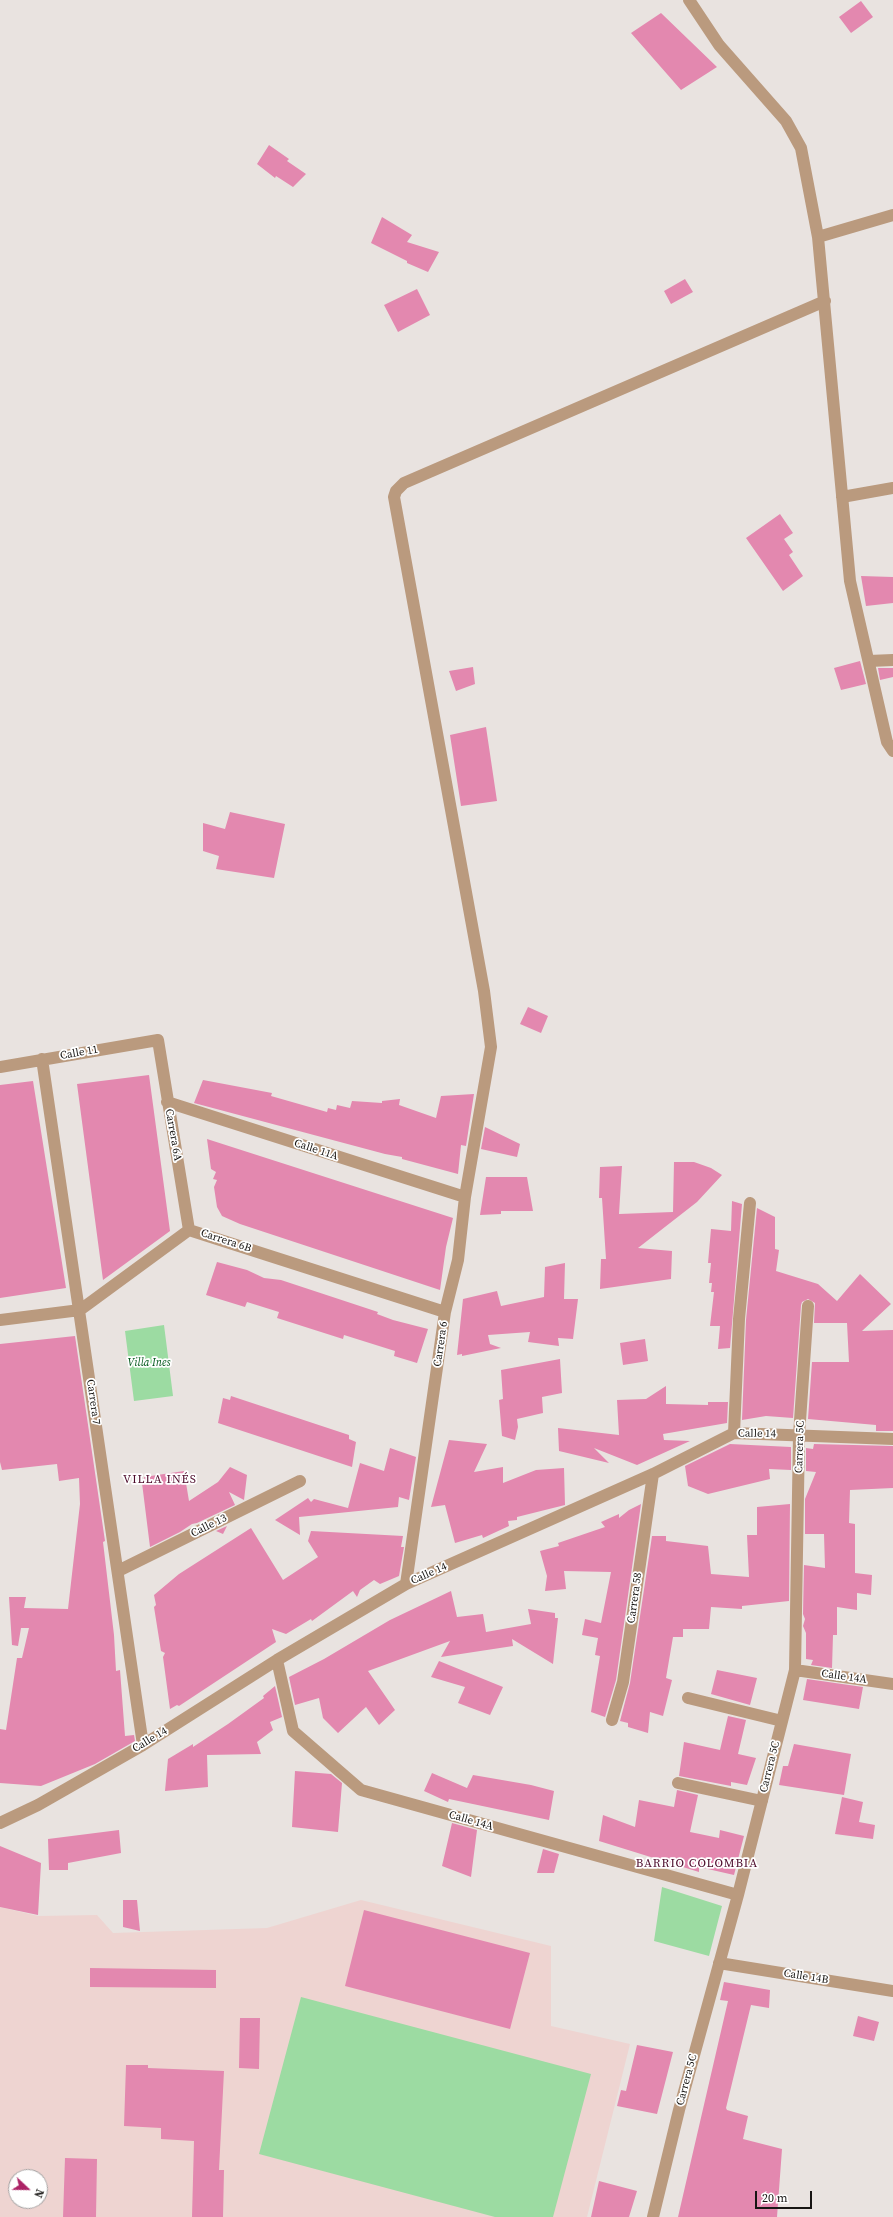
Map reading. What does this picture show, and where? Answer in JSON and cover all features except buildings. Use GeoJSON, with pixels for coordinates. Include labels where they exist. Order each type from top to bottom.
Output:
{"type":"FeatureCollection","features":[{"type":"Feature","properties":{"kind":"street"},"geometry":{"type":"LineString","coordinates":[[689,0],[719,45],[786,121],[801,148],[818,237],[850,581],[887,742],[893,751]]}},
{"type":"Feature","properties":{"kind":"street"},"geometry":{"type":"LineString","coordinates":[[818,237],[893,215]]}},
{"type":"Feature","properties":{"kind":"street","name":"Carrera 6"},"geometry":{"type":"LineString","coordinates":[[406,1584],[445,1312],[458,1260],[465,1197],[491,1047],[484,991],[394,497],[396,491],[404,483],[825,300]]}},
{"type":"Feature","properties":{"kind":"street"},"geometry":{"type":"LineString","coordinates":[[842,497],[893,488]]}},
{"type":"Feature","properties":{"kind":"street"},"geometry":{"type":"LineString","coordinates":[[869,662],[893,660]]}},
{"type":"Feature","properties":{"kind":"street","name":"Calle 11"},"geometry":{"type":"LineString","coordinates":[[0,1067],[158,1040]]}},
{"type":"Feature","properties":{"kind":"street","name":"Carrera 6A"},"geometry":{"type":"LineString","coordinates":[[158,1040],[189,1230]]}},
{"type":"Feature","properties":{"kind":"street","name":"Carrera 7"},"geometry":{"type":"LineString","coordinates":[[42,1059],[143,1745]]}},
{"type":"Feature","properties":{"kind":"street","name":"Calle 11A"},"geometry":{"type":"LineString","coordinates":[[167,1102],[465,1197]]}},
{"type":"Feature","properties":{"kind":"street"},"geometry":{"type":"LineString","coordinates":[[734,1433],[739,1319],[750,1202]]}},
{"type":"Feature","properties":{"kind":"street","name":"Carrera 6B"},"geometry":{"type":"LineString","coordinates":[[0,1320],[80,1310],[189,1230],[445,1312]]}},
{"type":"Feature","properties":{"kind":"street","name":"Carrera 5C"},"geometry":{"type":"LineString","coordinates":[[653,2217],[679,2110],[738,1895],[795,1670],[799,1435],[808,1306]]}},
{"type":"Feature","properties":{"kind":"street","name":"Calle 14"},"geometry":{"type":"LineString","coordinates":[[0,1823],[38,1805],[143,1745],[277,1660],[406,1584],[654,1474],[734,1433],[893,1439]]}},
{"type":"Feature","properties":{"kind":"street","name":"Carrera 58"},"geometry":{"type":"LineString","coordinates":[[612,1720],[623,1682],[654,1474]]}},
{"type":"Feature","properties":{"kind":"street","name":"Calle 13"},"geometry":{"type":"LineString","coordinates":[[118,1571],[300,1481]]}},
{"type":"Feature","properties":{"kind":"street","name":"Calle 14A"},"geometry":{"type":"LineString","coordinates":[[277,1660],[293,1732],[361,1790],[738,1895]]}},
{"type":"Feature","properties":{"kind":"street","name":"Calle 14A"},"geometry":{"type":"LineString","coordinates":[[795,1670],[893,1684]]}},
{"type":"Feature","properties":{"kind":"street"},"geometry":{"type":"LineString","coordinates":[[688,1698],[782,1720]]}},
{"type":"Feature","properties":{"kind":"street"},"geometry":{"type":"LineString","coordinates":[[678,1783],[762,1801]]}},
{"type":"Feature","properties":{"kind":"street","name":"Calle 14B"},"geometry":{"type":"LineString","coordinates":[[719,1963],[893,1991]]}},
{"type":"Feature","properties":{"kind":"shaded area"},"geometry":{"type":"Polygon","coordinates":[[[361,1900],[551,1946],[551,2026],[630,2044],[587,2217],[0,2217],[0,1907],[38,1916],[97,1915],[113,1933],[267,1928],[361,1900]]]}},
{"type":"Feature","properties":{"kind":"green space","name":"Villa Ines"},"geometry":{"type":"Polygon","coordinates":[[[164,1325],[173,1396],[134,1401],[125,1331],[164,1325]]]}},
{"type":"Feature","properties":{"kind":"green space"},"geometry":{"type":"Polygon","coordinates":[[[662,1887],[722,1906],[709,1956],[654,1941],[662,1887]]]}},
{"type":"Feature","properties":{"kind":"green space"},"geometry":{"type":"Polygon","coordinates":[[[301,1997],[591,2074],[553,2217],[495,2217],[259,2154],[301,1997]]]}},
{"type":"Feature","properties":{"kind":"district","name":"VILLA INÉS"},"geometry":{"type":"Point","coordinates":[160,1480]}},
{"type":"Feature","properties":{"kind":"district","name":"BARRIO COLOMBIA"},"geometry":{"type":"Point","coordinates":[697,1864]}}]}
